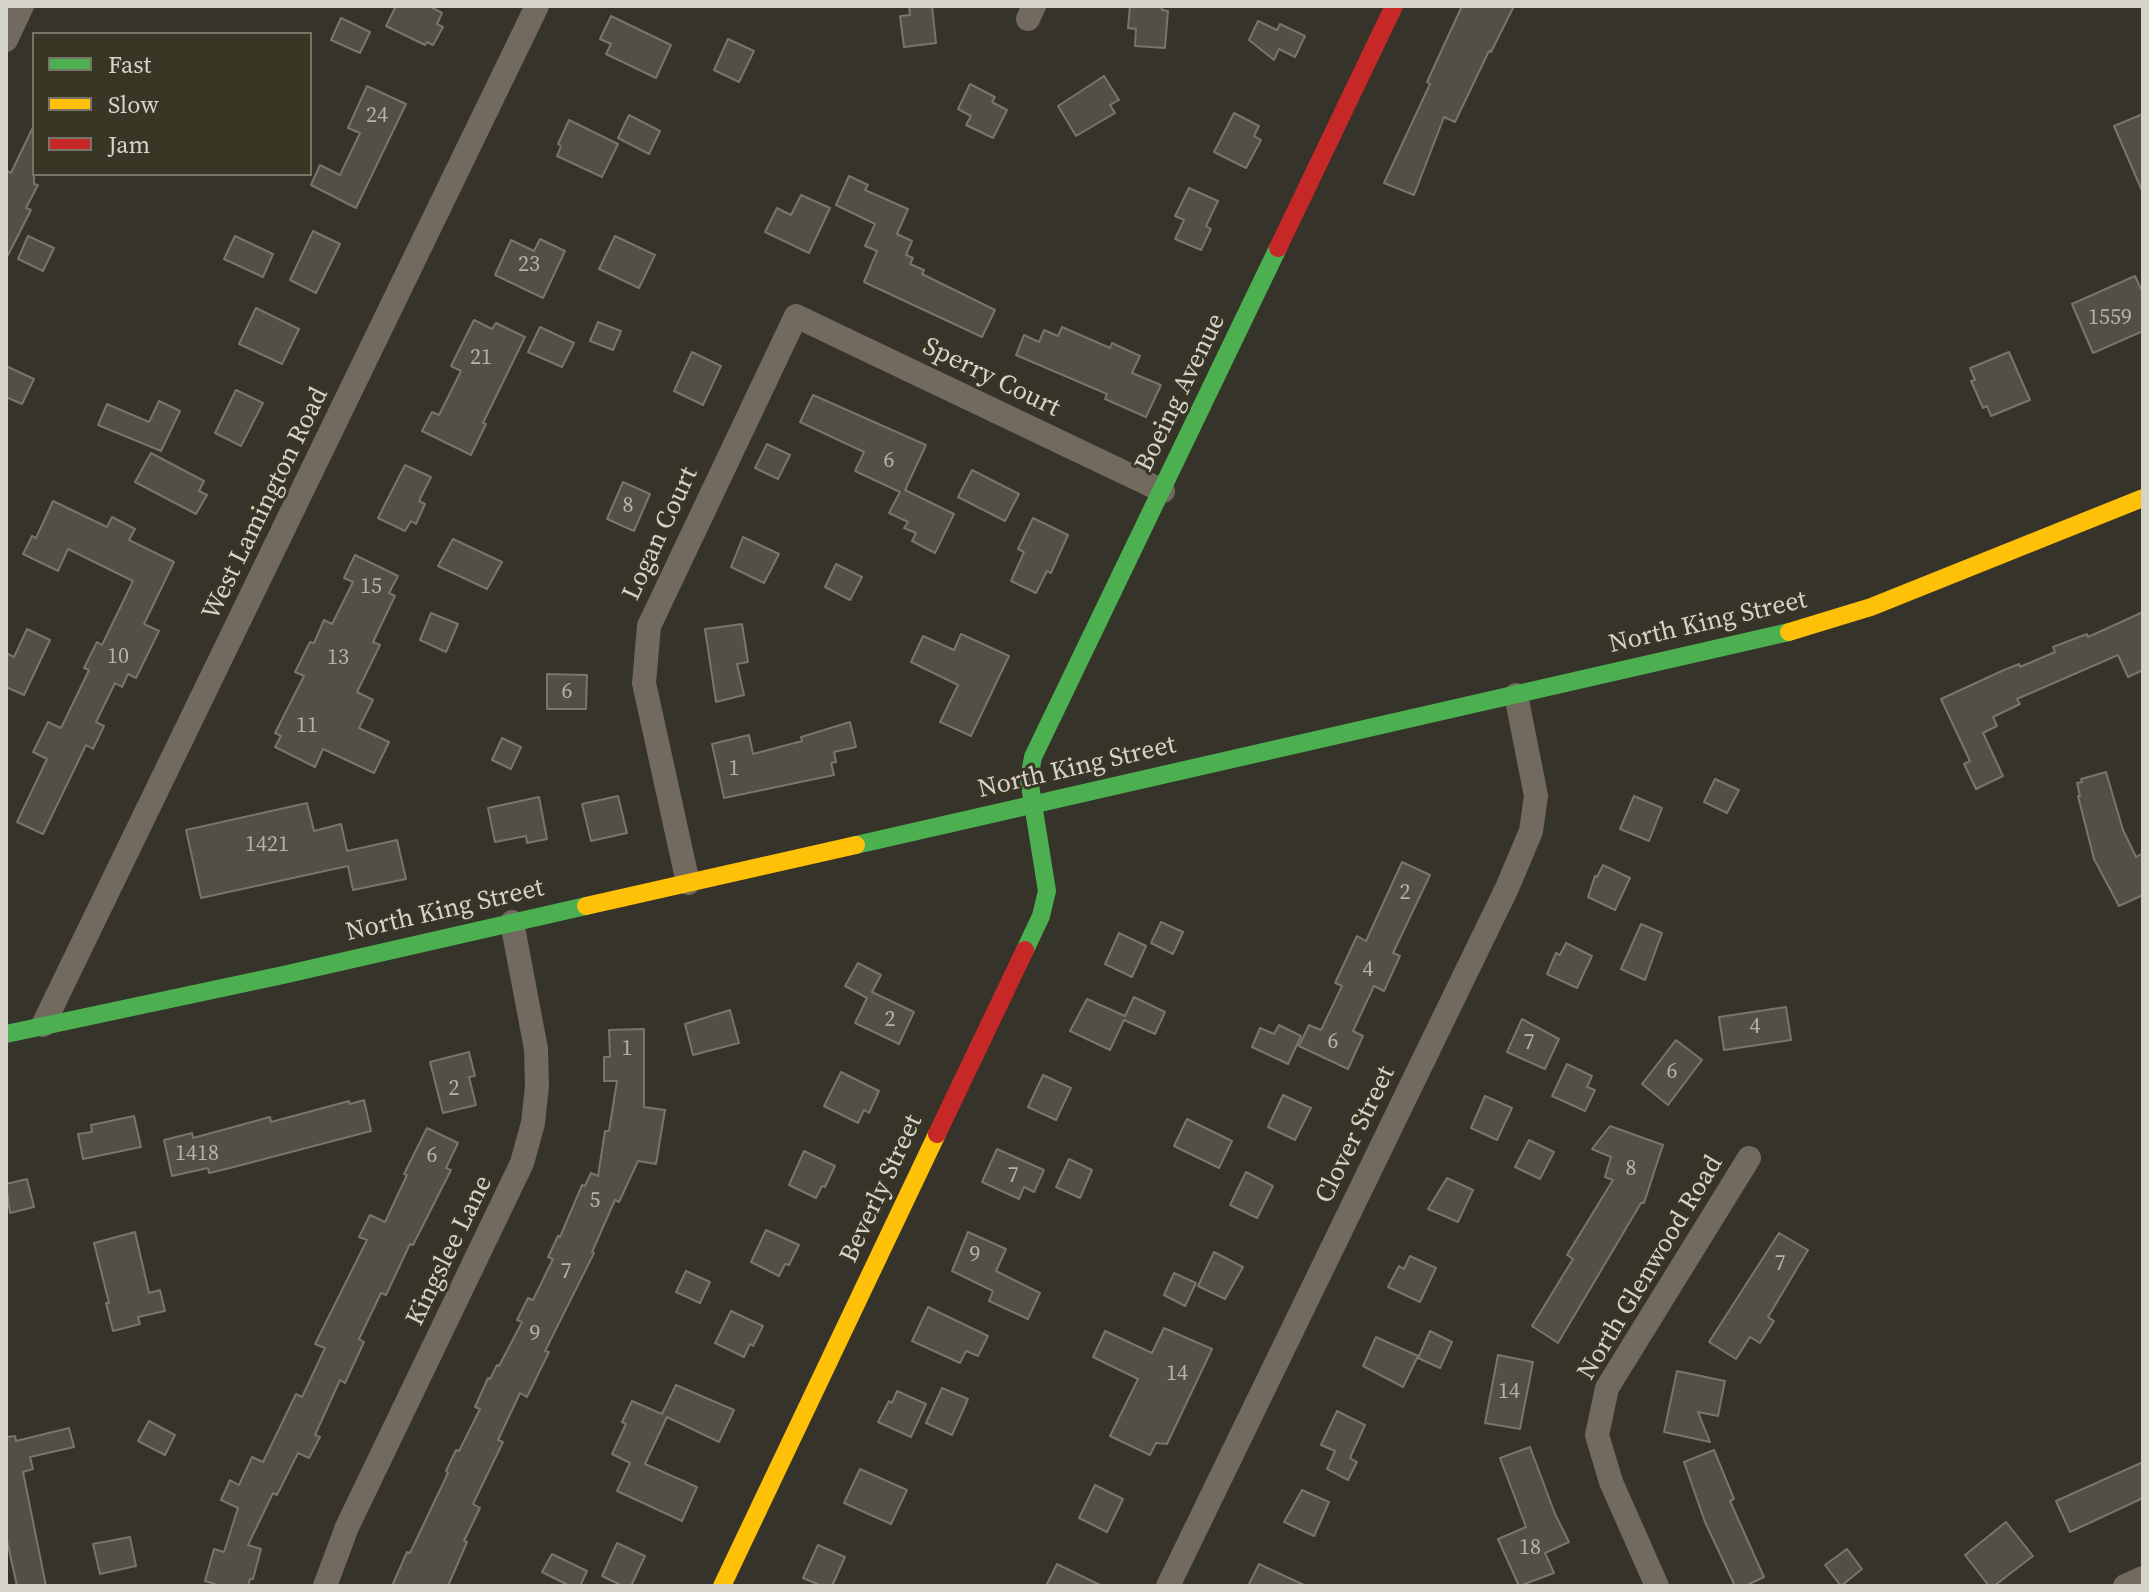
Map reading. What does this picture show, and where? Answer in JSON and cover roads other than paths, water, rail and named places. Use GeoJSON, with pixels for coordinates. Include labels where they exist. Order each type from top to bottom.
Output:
{"type":"FeatureCollection","features":[{"type":"Feature","properties":{"kind":"main road","name":"Boeing Avenue"},"geometry":{"type":"LineString","coordinates":[[1033,805],[1029,779],[1033,757],[1394,6]]}},
{"type":"Feature","properties":{"kind":"main road","name":"North King Street"},"geometry":{"type":"LineString","coordinates":[[6,1034],[283,975],[1775,636],[1839,618],[2143,498]]}},
{"type":"Feature","properties":{"kind":"main road","name":"Beverly Street"},"geometry":{"type":"LineString","coordinates":[[722,1586],[1041,916],[1047,891],[1046,874],[1033,805]]}},
{"type":"Feature","properties":{"kind":"street"},"geometry":{"type":"LineString","coordinates":[[6,40],[22,6]]}},
{"type":"Feature","properties":{"kind":"street","name":"West Lamington Road"},"geometry":{"type":"LineString","coordinates":[[43,1025],[537,6]]}},
{"type":"Feature","properties":{"kind":"street","name":"Sperry Court"},"geometry":{"type":"LineString","coordinates":[[796,316],[1163,491]]}},
{"type":"Feature","properties":{"kind":"street","name":"Logan Court"},"geometry":{"type":"LineString","coordinates":[[688,883],[644,683],[649,626],[796,316]]}},
{"type":"Feature","properties":{"kind":"street","name":"Clover Street"},"geometry":{"type":"LineString","coordinates":[[1168,1586],[1500,902],[1531,831],[1536,796],[1516,695]]}},
{"type":"Feature","properties":{"kind":"street","name":"Kingslee Lane"},"geometry":{"type":"LineString","coordinates":[[325,1586],[347,1527],[522,1163],[533,1123],[537,1086],[536,1049],[512,922]]}},
{"type":"Feature","properties":{"kind":"street","name":"North Glenwood Road"},"geometry":{"type":"LineString","coordinates":[[1657,1586],[1611,1482],[1597,1435],[1607,1388],[1749,1158]]}},
{"type":"Feature","properties":{"kind":"street"},"geometry":{"type":"LineString","coordinates":[[2125,1586],[2143,1578]]}}]}
